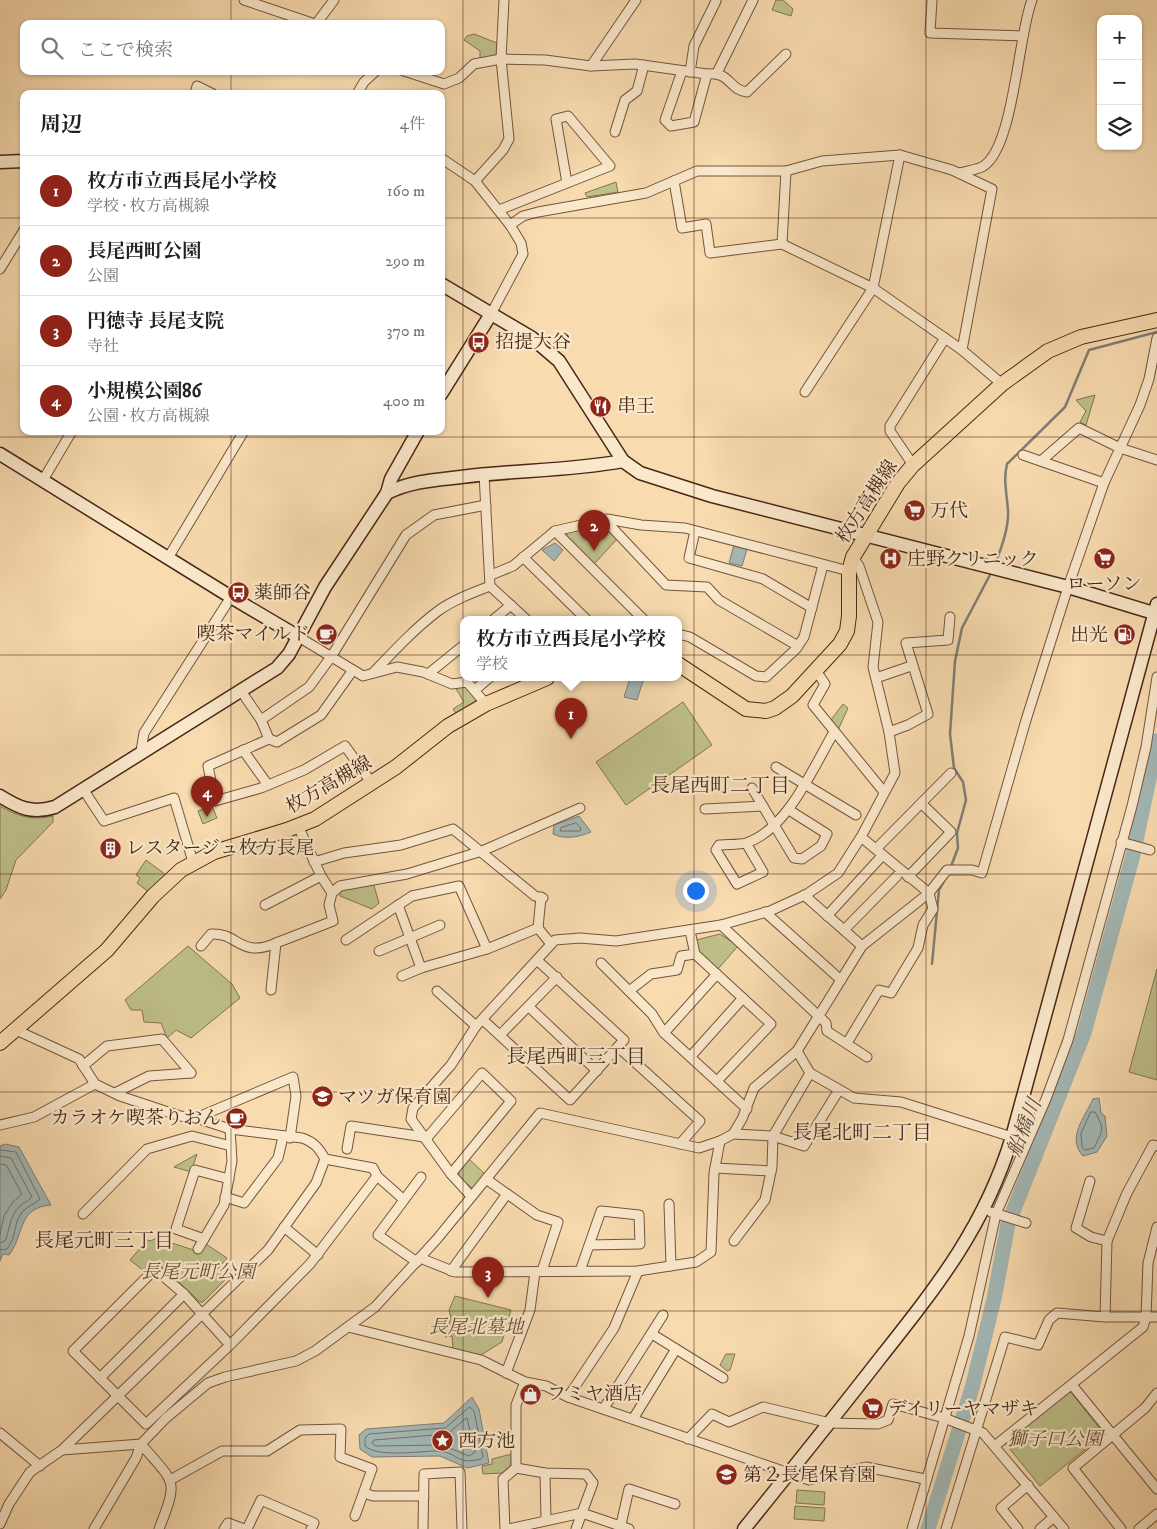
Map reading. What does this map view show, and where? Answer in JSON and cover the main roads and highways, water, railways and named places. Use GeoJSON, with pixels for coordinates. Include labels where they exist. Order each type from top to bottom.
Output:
{"type":"FeatureCollection","features":[{"type":"Feature","properties":{"kind":"main road","name":"枚方高槻線"},"geometry":{"type":"LineString","coordinates":[[682,667],[735,704],[756,711],[775,708],[792,696],[815,669],[834,653],[847,631],[849,571],[853,557],[898,483],[913,465],[1002,384],[1048,350],[1081,338],[1157,320]]}},
{"type":"Feature","properties":{"kind":"main road","name":"枚方高槻線"},"geometry":{"type":"LineString","coordinates":[[0,1043],[107,950],[157,892],[180,870],[214,852],[315,819],[371,782],[448,726],[486,704],[540,681]]}},
{"type":"Feature","properties":{"kind":"water"},"geometry":{"type":"Polygon","coordinates":[[[555,543],[563,550],[554,561],[542,550],[555,543]]]}},
{"type":"Feature","properties":{"kind":"water"},"geometry":{"type":"Polygon","coordinates":[[[734,545],[747,549],[742,566],[729,563],[734,545]]]}},
{"type":"Feature","properties":{"kind":"water"},"geometry":{"type":"Polygon","coordinates":[[[629,681],[643,681],[637,700],[624,697],[629,681]]]}},
{"type":"Feature","properties":{"kind":"water"},"geometry":{"type":"Polygon","coordinates":[[[579,816],[591,832],[572,837],[562,837],[553,834],[554,825],[579,816]]]}},
{"type":"Feature","properties":{"kind":"water"},"geometry":{"type":"Polygon","coordinates":[[[1099,1098],[1101,1113],[1105,1116],[1107,1136],[1097,1152],[1083,1156],[1076,1142],[1077,1135],[1082,1120],[1093,1099],[1099,1098]]]}},
{"type":"Feature","properties":{"kind":"water"},"geometry":{"type":"Polygon","coordinates":[[[5,1144],[19,1147],[51,1205],[32,1211],[23,1223],[9,1255],[3,1254],[0,1261],[0,1146],[5,1144]]]}},
{"type":"Feature","properties":{"kind":"water"},"geometry":{"type":"Polygon","coordinates":[[[472,1397],[479,1409],[489,1463],[467,1468],[440,1456],[372,1457],[360,1449],[359,1435],[366,1429],[444,1423],[472,1397]]]}},
{"type":"Feature","properties":{"kind":"waterway"},"geometry":{"type":"LineString","coordinates":[[995,564],[1007,524],[1008,511],[1005,481],[1007,464],[1065,407],[1089,350],[1157,332]]}},
{"type":"Feature","properties":{"kind":"waterway"},"geometry":{"type":"LineString","coordinates":[[950,869],[958,848],[957,833],[966,800],[963,782],[954,768],[950,734],[955,661],[962,628],[992,571]]}},
{"type":"Feature","properties":{"kind":"waterway","name":"船橋川"},"geometry":{"type":"LineString","coordinates":[[928,1529],[972,1388],[994,1299],[1008,1224],[1084,1033],[1133,855],[1157,741]]}},
{"type":"Feature","properties":{"kind":"waterway"},"geometry":{"type":"LineString","coordinates":[[932,964],[939,890],[947,876]]}},
{"type":"Feature","properties":{"kind":"place","name":"招提大谷"},"geometry":{"type":"Point","coordinates":[479,342]}},
{"type":"Feature","properties":{"kind":"place","name":"串王"},"geometry":{"type":"Point","coordinates":[601,406]}},
{"type":"Feature","properties":{"kind":"place","name":"万代"},"geometry":{"type":"Point","coordinates":[914,511]}},
{"type":"Feature","properties":{"kind":"place","name":"長尾西町公園"},"geometry":{"type":"Point","coordinates":[594,551]}},
{"type":"Feature","properties":{"kind":"place","name":"ローソン"},"geometry":{"type":"Point","coordinates":[1104,558]}},
{"type":"Feature","properties":{"kind":"place","name":"庄野クリニック"},"geometry":{"type":"Point","coordinates":[891,559]}},
{"type":"Feature","properties":{"kind":"place","name":"薬師谷"},"geometry":{"type":"Point","coordinates":[238,593]}},
{"type":"Feature","properties":{"kind":"place","name":"喫茶マイルド"},"geometry":{"type":"Point","coordinates":[326,634]}},
{"type":"Feature","properties":{"kind":"place","name":"出光"},"geometry":{"type":"Point","coordinates":[1124,635]}},
{"type":"Feature","properties":{"kind":"place","name":"枚方市立西長尾小学校"},"geometry":{"type":"Point","coordinates":[571,739]}},
{"type":"Feature","properties":{"kind":"place","name":"小規模公園86"},"geometry":{"type":"Point","coordinates":[207,817]}},
{"type":"Feature","properties":{"kind":"place","name":"レスタージュ枚方長尾"},"geometry":{"type":"Point","coordinates":[110,848]}},
{"type":"Feature","properties":{"kind":"place","name":"マツガ保育園"},"geometry":{"type":"Point","coordinates":[322,1097]}},
{"type":"Feature","properties":{"kind":"place","name":"カラオケ喫茶りおん"},"geometry":{"type":"Point","coordinates":[237,1118]}},
{"type":"Feature","properties":{"kind":"place","name":"円徳寺 長尾支院"},"geometry":{"type":"Point","coordinates":[488,1298]}},
{"type":"Feature","properties":{"kind":"place","name":"フミヤ酒店"},"geometry":{"type":"Point","coordinates":[531,1394]}},
{"type":"Feature","properties":{"kind":"place","name":"デイリーヤマザキ"},"geometry":{"type":"Point","coordinates":[872,1409]}},
{"type":"Feature","properties":{"kind":"place","name":"西方池"},"geometry":{"type":"Point","coordinates":[442,1441]}},
{"type":"Feature","properties":{"kind":"place","name":"第２長尾保育園"},"geometry":{"type":"Point","coordinates":[727,1475]}},
{"type":"Feature","properties":{"kind":"district","name":"長尾西町二丁目"},"geometry":{"type":"Point","coordinates":[720,786]}},
{"type":"Feature","properties":{"kind":"district","name":"長尾西町三丁目"},"geometry":{"type":"Point","coordinates":[576,1057]}},
{"type":"Feature","properties":{"kind":"district","name":"長尾北町二丁目"},"geometry":{"type":"Point","coordinates":[862,1133]}},
{"type":"Feature","properties":{"kind":"district","name":"長尾元町三丁目"},"geometry":{"type":"Point","coordinates":[104,1241]}},
{"type":"Feature","properties":{"kind":"park label","name":"長尾元町公園"},"geometry":{"type":"Point","coordinates":[198,1272]}},
{"type":"Feature","properties":{"kind":"park label","name":"長尾北墓地"},"geometry":{"type":"Point","coordinates":[476,1327]}},
{"type":"Feature","properties":{"kind":"park label","name":"獅子口公園"},"geometry":{"type":"Point","coordinates":[1055,1439]}}]}
